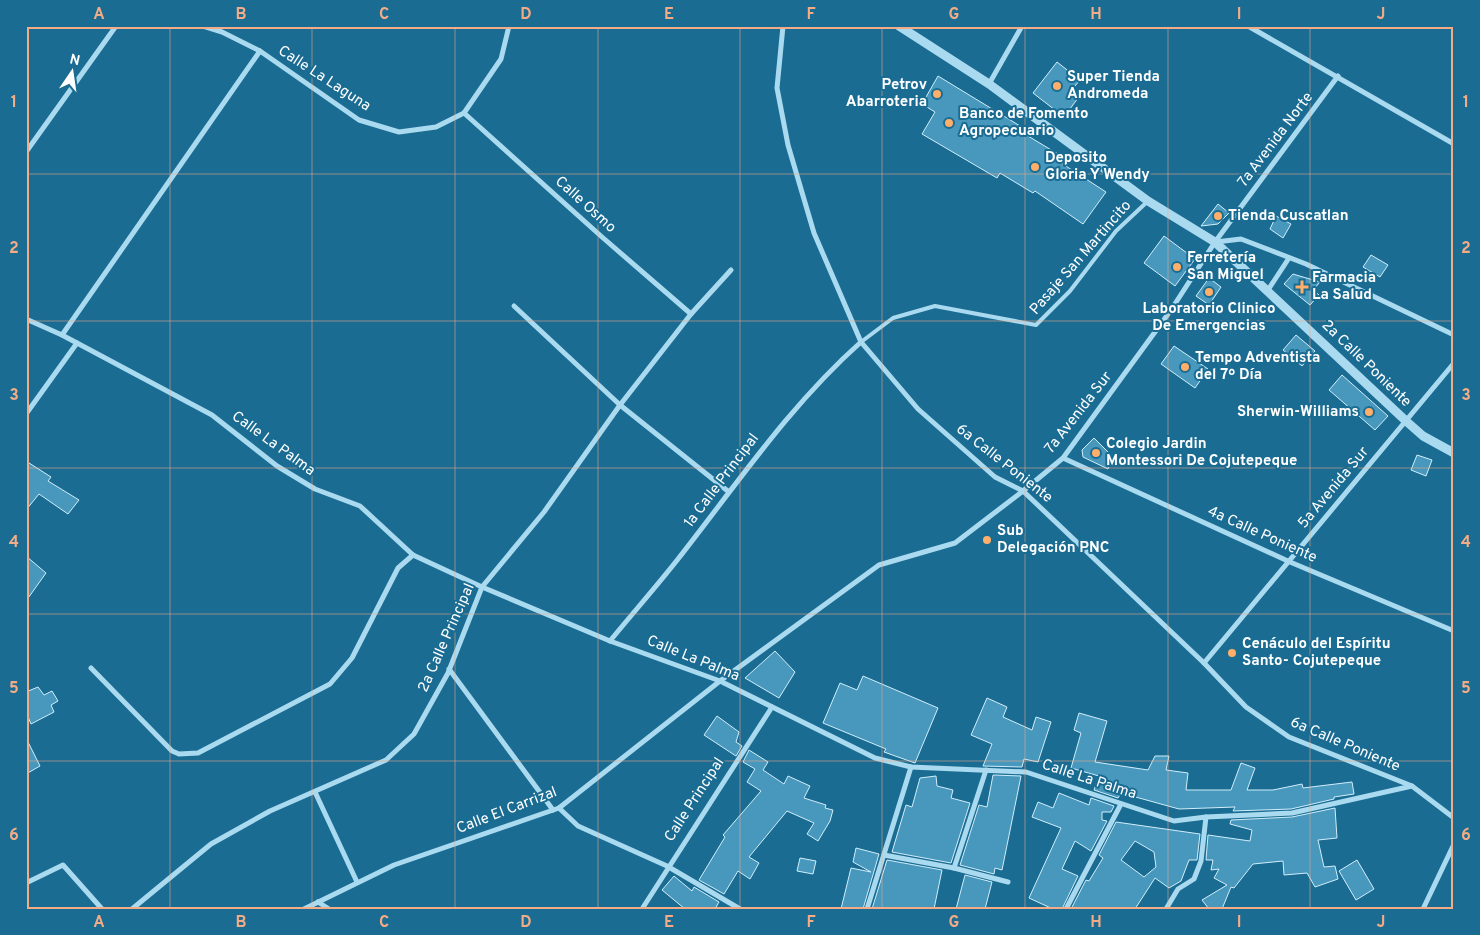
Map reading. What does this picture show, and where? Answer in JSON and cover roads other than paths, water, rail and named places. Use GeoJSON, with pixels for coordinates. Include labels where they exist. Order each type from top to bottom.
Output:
{"type":"FeatureCollection","features":[{"type":"Feature","properties":{"kind":"street"},"geometry":{"type":"LineString","coordinates":[[26,152],[116,26]]}},
{"type":"Feature","properties":{"kind":"street","name":"Calle La Laguna"},"geometry":{"type":"LineString","coordinates":[[202,26],[222,32],[260,51],[358,120],[399,132],[436,127],[464,113]]}},
{"type":"Feature","properties":{"kind":"street"},"geometry":{"type":"LineString","coordinates":[[464,113],[501,59],[509,26]]}},
{"type":"Feature","properties":{"kind":"street","name":"6a Calle Poniente"},"geometry":{"type":"LineString","coordinates":[[783,26],[777,88],[788,145],[814,233],[861,342],[918,409],[995,477],[1023,491],[1204,663],[1246,707],[1289,737],[1412,786],[1454,818]]}},
{"type":"Feature","properties":{"kind":"street","name":"2a Calle Poniente"},"geometry":{"type":"LineString","coordinates":[[899,26],[989,84],[1148,201],[1215,242],[1406,421],[1423,436],[1454,453]]}},
{"type":"Feature","properties":{"kind":"street"},"geometry":{"type":"LineString","coordinates":[[989,84],[1022,26]]}},
{"type":"Feature","properties":{"kind":"street"},"geometry":{"type":"LineString","coordinates":[[1248,26],[1454,144]]}},
{"type":"Feature","properties":{"kind":"street"},"geometry":{"type":"LineString","coordinates":[[62,335],[260,51]]}},
{"type":"Feature","properties":{"kind":"street","name":"7a Avenida Norte"},"geometry":{"type":"LineString","coordinates":[[1215,242],[1338,76]]}},
{"type":"Feature","properties":{"kind":"street","name":"Calle Osmo"},"geometry":{"type":"LineString","coordinates":[[464,113],[691,314]]}},
{"type":"Feature","properties":{"kind":"street"},"geometry":{"type":"LineString","coordinates":[[1215,242],[1242,240],[1289,258],[1397,306],[1454,335]]}},
{"type":"Feature","properties":{"kind":"street","name":"7a Avenida Sur"},"geometry":{"type":"LineString","coordinates":[[720,681],[879,565],[955,543],[1063,458],[1171,310],[1215,242]]}},
{"type":"Feature","properties":{"kind":"street"},"geometry":{"type":"LineString","coordinates":[[1268,290],[1289,258]]}},
{"type":"Feature","properties":{"kind":"street","name":"2a Calle Principal"},"geometry":{"type":"LineString","coordinates":[[132,909],[212,844],[270,811],[386,760],[414,734],[449,669],[482,587],[544,512],[620,405],[691,314],[731,270]]}},
{"type":"Feature","properties":{"kind":"street"},"geometry":{"type":"LineString","coordinates":[[514,306],[620,405],[729,492]]}},
{"type":"Feature","properties":{"kind":"street","name":"Calle La Palma"},"geometry":{"type":"LineString","coordinates":[[26,319],[62,335],[212,414],[277,466],[315,489],[360,506],[413,555],[482,587],[610,641],[720,681],[875,758],[911,767],[1026,772],[1174,821],[1206,817],[1292,814],[1412,786]]}},
{"type":"Feature","properties":{"kind":"street","name":"1a Calle Principal"},"geometry":{"type":"LineString","coordinates":[[610,641],[677,561],[762,449],[826,373],[861,342]]}},
{"type":"Feature","properties":{"kind":"street"},"geometry":{"type":"LineString","coordinates":[[26,414],[77,343]]}},
{"type":"Feature","properties":{"kind":"street","name":"5a Avenida Sur"},"geometry":{"type":"LineString","coordinates":[[1204,663],[1454,363]]}},
{"type":"Feature","properties":{"kind":"street","name":"4a Calle Poniente"},"geometry":{"type":"LineString","coordinates":[[1063,458],[1290,562],[1454,631]]}},
{"type":"Feature","properties":{"kind":"street"},"geometry":{"type":"LineString","coordinates":[[91,668],[172,751],[179,754],[198,753],[330,684],[352,658],[398,568],[413,555]]}},
{"type":"Feature","properties":{"kind":"street"},"geometry":{"type":"LineString","coordinates":[[449,669],[553,810]]}},
{"type":"Feature","properties":{"kind":"street","name":"Calle El Carrizal"},"geometry":{"type":"LineString","coordinates":[[304,909],[394,865],[559,808],[720,681]]}},
{"type":"Feature","properties":{"kind":"street","name":"Calle Principal"},"geometry":{"type":"LineString","coordinates":[[642,909],[667,866],[772,707]]}},
{"type":"Feature","properties":{"kind":"street"},"geometry":{"type":"LineString","coordinates":[[867,909],[911,767]]}},
{"type":"Feature","properties":{"kind":"street"},"geometry":{"type":"LineString","coordinates":[[954,868],[986,770]]}},
{"type":"Feature","properties":{"kind":"street"},"geometry":{"type":"LineString","coordinates":[[315,792],[357,882]]}},
{"type":"Feature","properties":{"kind":"street"},"geometry":{"type":"LineString","coordinates":[[1066,909],[1121,804]]}},
{"type":"Feature","properties":{"kind":"street"},"geometry":{"type":"LineString","coordinates":[[559,808],[578,826],[667,866],[740,909]]}},
{"type":"Feature","properties":{"kind":"street"},"geometry":{"type":"LineString","coordinates":[[1166,909],[1178,889],[1194,879],[1201,861],[1206,817]]}},
{"type":"Feature","properties":{"kind":"street"},"geometry":{"type":"LineString","coordinates":[[1423,909],[1454,844]]}},
{"type":"Feature","properties":{"kind":"street"},"geometry":{"type":"LineString","coordinates":[[884,855],[954,868],[1008,882]]}},
{"type":"Feature","properties":{"kind":"street"},"geometry":{"type":"LineString","coordinates":[[26,882],[63,865],[102,909]]}},
{"type":"Feature","properties":{"kind":"street"},"geometry":{"type":"LineString","coordinates":[[318,902],[329,909]]}},
{"type":"Feature","properties":{"kind":"lane","name":"Pasaje San Martincito"},"geometry":{"type":"LineString","coordinates":[[861,342],[893,318],[935,306],[1036,326],[1070,291],[1116,231],[1148,201]]}},
{"type":"Feature","properties":{"kind":"place","name":"Super Tienda Andromeda"},"geometry":{"type":"Point","coordinates":[1057,86]}},
{"type":"Feature","properties":{"kind":"place","name":"Petrov Abarroteria"},"geometry":{"type":"Point","coordinates":[937,94]}},
{"type":"Feature","properties":{"kind":"place","name":"Banco de Fomento Agropecuario"},"geometry":{"type":"Point","coordinates":[949,123]}},
{"type":"Feature","properties":{"kind":"place","name":"Deposito Gloria Y Wendy"},"geometry":{"type":"Point","coordinates":[1035,167]}},
{"type":"Feature","properties":{"kind":"place","name":"Tienda Cuscatlan"},"geometry":{"type":"Point","coordinates":[1218,216]}},
{"type":"Feature","properties":{"kind":"place","name":"Ferretería San Miguel"},"geometry":{"type":"Point","coordinates":[1177,267]}},
{"type":"Feature","properties":{"kind":"place","name":"Farmacia La Salud"},"geometry":{"type":"Point","coordinates":[1302,287]}},
{"type":"Feature","properties":{"kind":"place","name":"Laboratorio Clinico De Emergencias"},"geometry":{"type":"Point","coordinates":[1209,292]}},
{"type":"Feature","properties":{"kind":"place","name":"Tempo Adventista del 7º Día"},"geometry":{"type":"Point","coordinates":[1185,367]}},
{"type":"Feature","properties":{"kind":"place","name":"Sherwin-Williams"},"geometry":{"type":"Point","coordinates":[1369,412]}},
{"type":"Feature","properties":{"kind":"place","name":"Colegio Jardin Montessori De Cojutepeque"},"geometry":{"type":"Point","coordinates":[1096,453]}},
{"type":"Feature","properties":{"kind":"place","name":"Sub Delegación PNC"},"geometry":{"type":"Point","coordinates":[987,540]}},
{"type":"Feature","properties":{"kind":"place","name":"Cenáculo del Espíritu Santo- Cojutepeque"},"geometry":{"type":"Point","coordinates":[1232,653]}}]}
